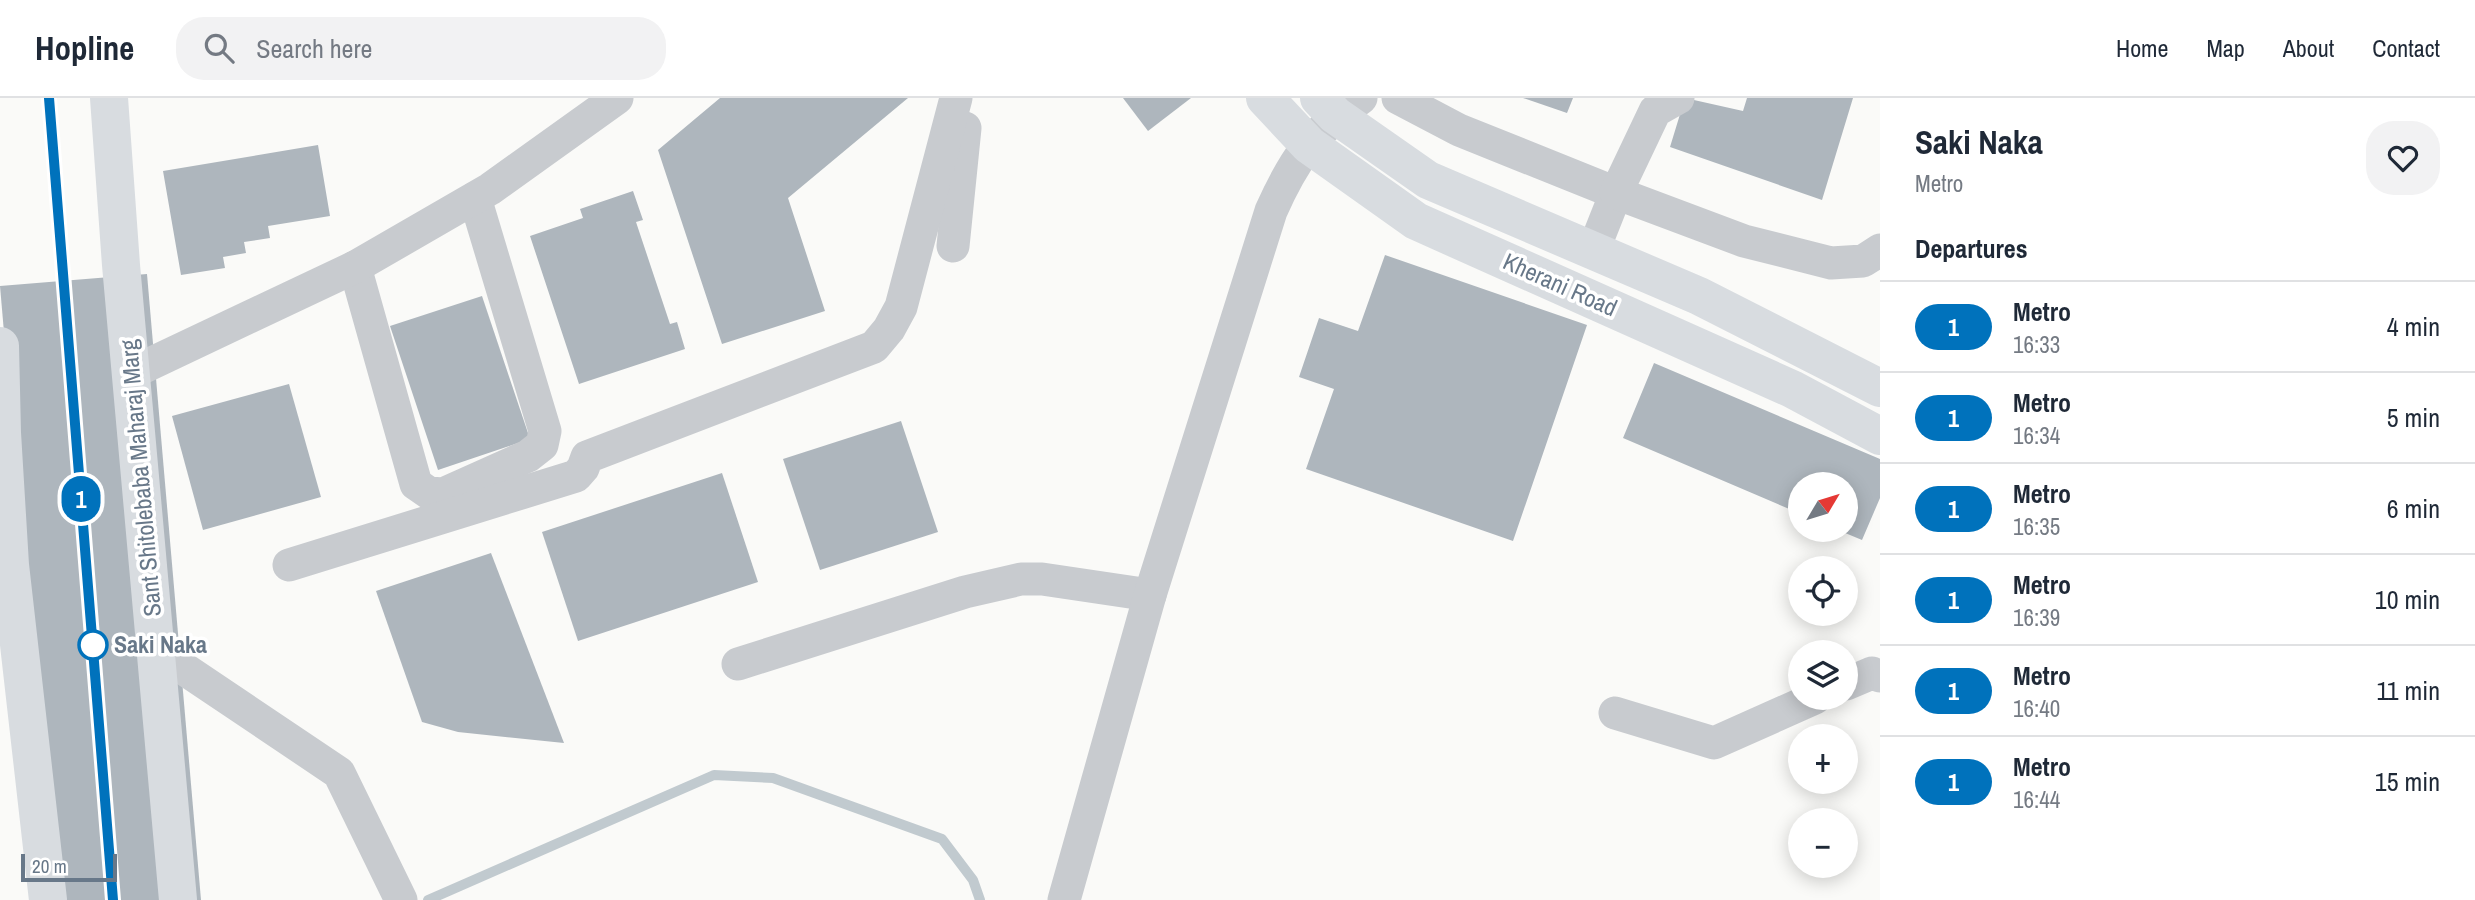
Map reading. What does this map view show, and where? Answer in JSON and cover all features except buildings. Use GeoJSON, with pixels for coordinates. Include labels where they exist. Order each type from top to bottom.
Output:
{"type":"FeatureCollection","features":[{"type":"Feature","properties":{"kind":"main road","name":"Sant Shitolebaba Maharaj Marg"},"geometry":{"type":"LineString","coordinates":[[109,98],[178,900]]}},
{"type":"Feature","properties":{"kind":"main road","name":"Kherani Road"},"geometry":{"type":"LineString","coordinates":[[1265,98],[1309,145],[1416,221],[1792,388],[1880,435]]}},
{"type":"Feature","properties":{"kind":"main road","name":"Kherani Road"},"geometry":{"type":"LineString","coordinates":[[1338,104],[1429,180],[1699,296],[1880,388]]}},
{"type":"Feature","properties":{"kind":"main road"},"geometry":{"type":"LineString","coordinates":[[0,346],[1,434],[10,565],[48,900]]}},
{"type":"Feature","properties":{"kind":"street"},"geometry":{"type":"LineString","coordinates":[[131,373],[355,267],[475,198],[617,98]]}},
{"type":"Feature","properties":{"kind":"street"},"geometry":{"type":"LineString","coordinates":[[289,565],[576,476],[587,457],[874,346],[889,329],[901,307],[956,98]]}},
{"type":"Feature","properties":{"kind":"street"},"geometry":{"type":"LineString","coordinates":[[953,246],[970,98]]}},
{"type":"Feature","properties":{"kind":"street"},"geometry":{"type":"LineString","coordinates":[[1398,98],[1459,130],[1744,241],[1831,263],[1863,261],[1880,250]]}},
{"type":"Feature","properties":{"kind":"street"},"geometry":{"type":"LineString","coordinates":[[1593,251],[1615,193],[1661,102]]}},
{"type":"Feature","properties":{"kind":"street"},"geometry":{"type":"LineString","coordinates":[[1064,900],[1150,595],[1271,211],[1286,178],[1338,104]]}},
{"type":"Feature","properties":{"kind":"street"},"geometry":{"type":"LineString","coordinates":[[355,267],[416,484],[429,494],[443,494],[528,456],[542,445],[545,431],[475,198]]}},
{"type":"Feature","properties":{"kind":"street"},"geometry":{"type":"LineString","coordinates":[[738,664],[965,592],[1021,579],[1042,579],[1150,595]]}},
{"type":"Feature","properties":{"kind":"street"},"geometry":{"type":"LineString","coordinates":[[156,650],[339,773],[400,898]]}},
{"type":"Feature","properties":{"kind":"street"},"geometry":{"type":"LineString","coordinates":[[1858,679],[1872,673],[1880,676]]}},
{"type":"Feature","properties":{"kind":"street"},"geometry":{"type":"LineString","coordinates":[[1615,713],[1714,743],[1788,710]]}},
{"type":"Feature","properties":{"kind":"waterway"},"geometry":{"type":"LineString","coordinates":[[428,900],[714,775],[773,778],[942,839],[973,880],[980,900]]}},
{"type":"Feature","properties":{"kind":"metro line","name":"1"},"geometry":{"type":"LineString","coordinates":[[49,98],[113,900]]}},
{"type":"Feature","properties":{"kind":"place","name":"Saki Naka"},"geometry":{"type":"Point","coordinates":[93,645]}}]}
